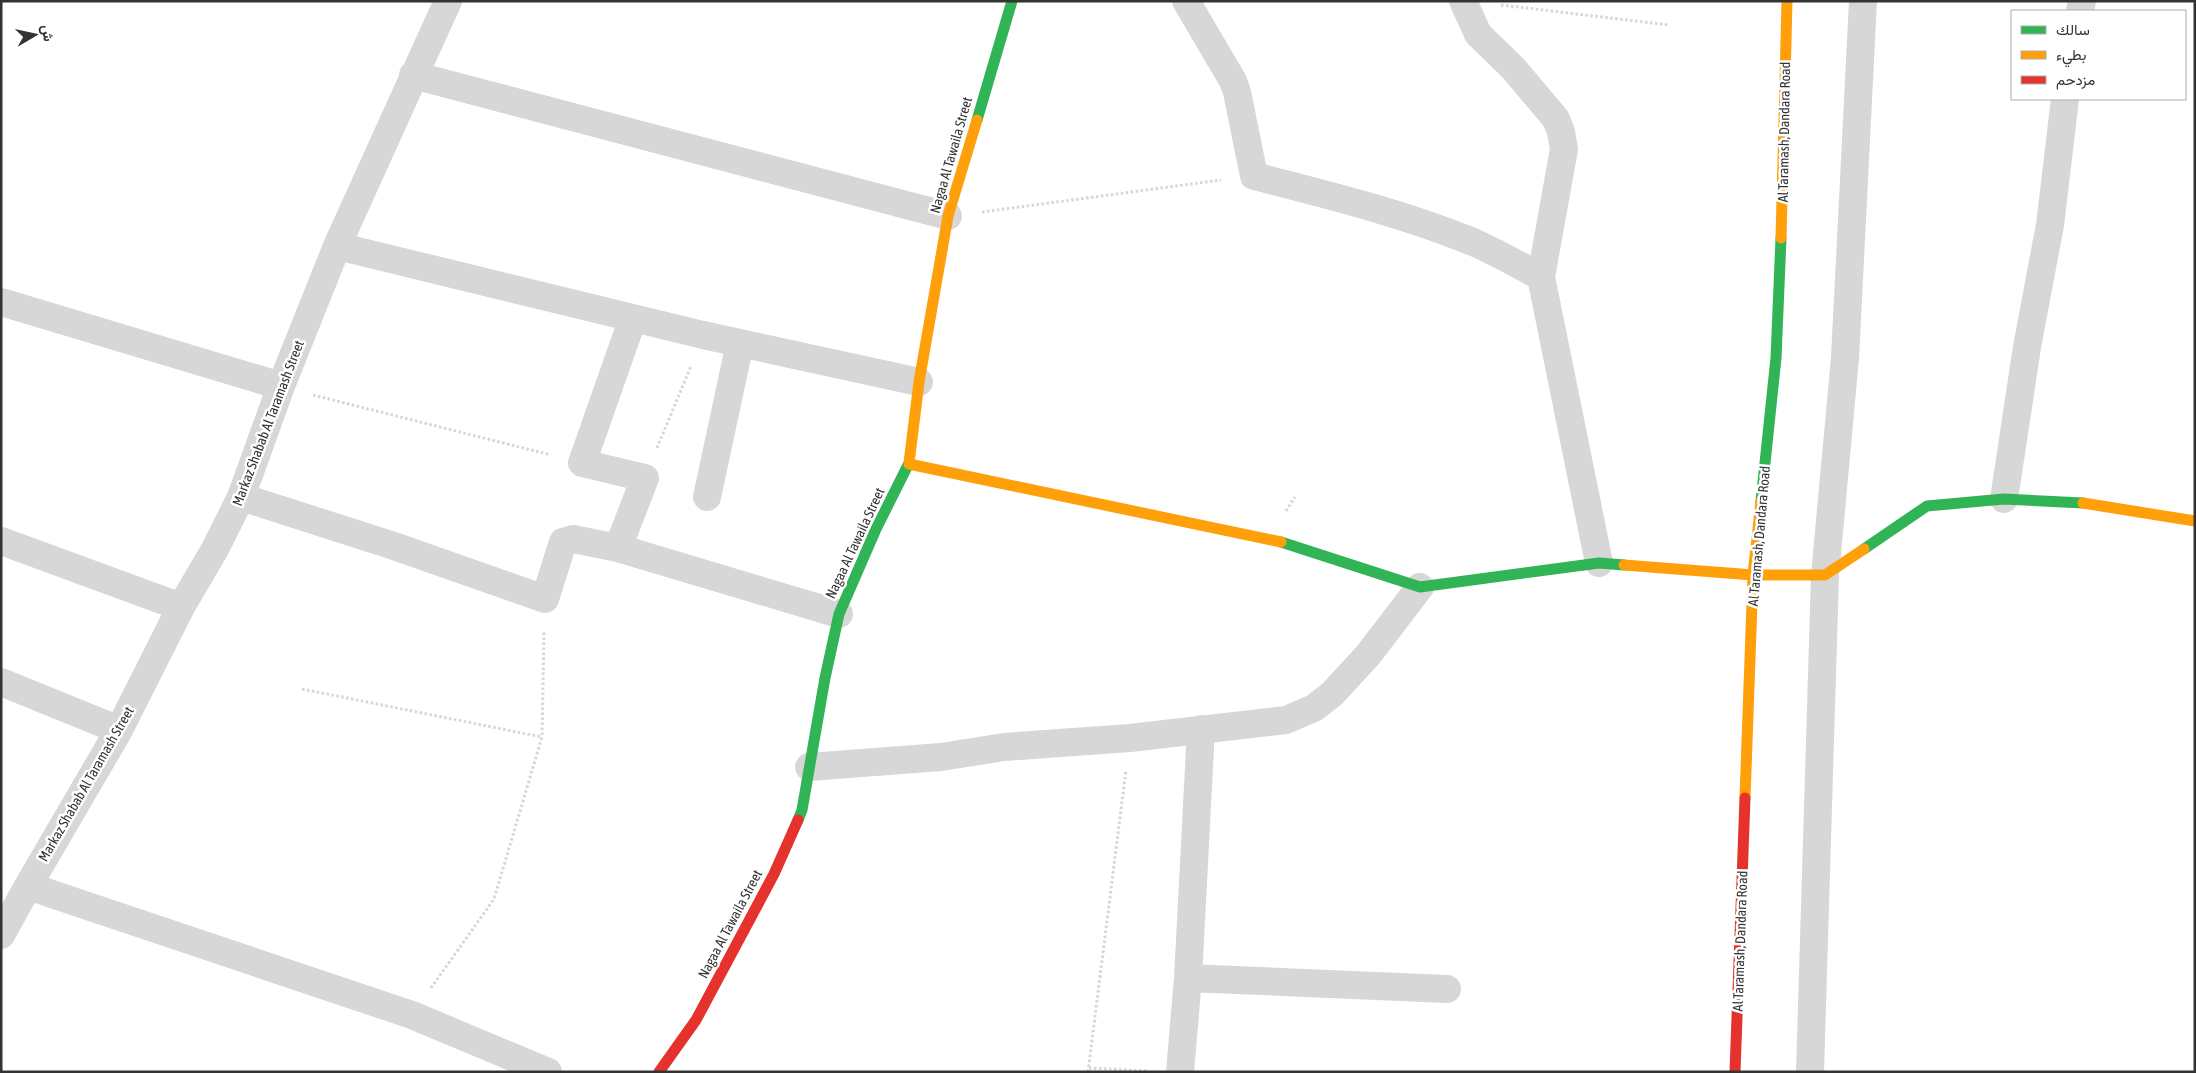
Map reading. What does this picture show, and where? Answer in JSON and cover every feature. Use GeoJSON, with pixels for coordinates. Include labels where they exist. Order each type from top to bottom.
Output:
{"type":"FeatureCollection","features":[{"type":"Feature","properties":{"kind":"street","name":"Markaz Shabab Al Taramash Street"},"geometry":{"type":"LineString","coordinates":[[1,935],[119,730],[181,607],[215,549],[241,497],[281,386],[336,246],[448,1]]}},
{"type":"Feature","properties":{"kind":"street","name":"Nagaa Al Tawaila Street"},"geometry":{"type":"LineString","coordinates":[[659,1072],[696,1020],[774,874],[802,810],[824,678],[839,614],[876,528],[909,464],[919,382],[948,216],[1012,1]]}},
{"type":"Feature","properties":{"kind":"street"},"geometry":{"type":"LineString","coordinates":[[1186,1],[1233,81],[1237,92],[1254,176],[1372,207],[1427,224],[1475,243],[1541,277]]}},
{"type":"Feature","properties":{"kind":"street"},"geometry":{"type":"LineString","coordinates":[[1464,1],[1478,34],[1513,68],[1556,119],[1561,132],[1564,149],[1541,277],[1599,563]]}},
{"type":"Feature","properties":{"kind":"street","name":"Al Taramash, Dandara Road"},"geometry":{"type":"LineString","coordinates":[[1735,1072],[1753,575],[1776,358],[1781,255],[1787,1]]}},
{"type":"Feature","properties":{"kind":"street"},"geometry":{"type":"LineString","coordinates":[[1810,1072],[1825,575],[1846,358],[1863,1]]}},
{"type":"Feature","properties":{"kind":"street"},"geometry":{"type":"LineString","coordinates":[[413,75],[948,216]]}},
{"type":"Feature","properties":{"kind":"street"},"geometry":{"type":"LineString","coordinates":[[2004,499],[2027,347],[2050,226],[2065,100]]}},
{"type":"Feature","properties":{"kind":"street"},"geometry":{"type":"LineString","coordinates":[[336,246],[704,335],[919,382]]}},
{"type":"Feature","properties":{"kind":"street"},"geometry":{"type":"LineString","coordinates":[[1,302],[281,386]]}},
{"type":"Feature","properties":{"kind":"street"},"geometry":{"type":"LineString","coordinates":[[618,548],[645,478],[582,463],[633,318]]}},
{"type":"Feature","properties":{"kind":"street"},"geometry":{"type":"LineString","coordinates":[[707,497],[740,343]]}},
{"type":"Feature","properties":{"kind":"street"},"geometry":{"type":"LineString","coordinates":[[909,464],[1267,538],[1420,587],[1599,563],[1753,575],[1825,575],[1927,506],[2004,499],[2085,503],[2195,521]]}},
{"type":"Feature","properties":{"kind":"street"},"geometry":{"type":"LineString","coordinates":[[241,497],[394,546],[544,598],[564,542],[573,539],[618,548],[839,614]]}},
{"type":"Feature","properties":{"kind":"street"},"geometry":{"type":"LineString","coordinates":[[1,541],[181,607]]}},
{"type":"Feature","properties":{"kind":"street"},"geometry":{"type":"LineString","coordinates":[[810,767],[941,757],[1004,747],[1130,738],[1286,720],[1314,708],[1332,694],[1368,655],[1420,587]]}},
{"type":"Feature","properties":{"kind":"street"},"geometry":{"type":"LineString","coordinates":[[1,682],[119,730]]}},
{"type":"Feature","properties":{"kind":"street"},"geometry":{"type":"LineString","coordinates":[[1180,1072],[1188,978],[1201,729]]}},
{"type":"Feature","properties":{"kind":"street"},"geometry":{"type":"LineString","coordinates":[[28,886],[412,1015],[548,1072]]}},
{"type":"Feature","properties":{"kind":"street"},"geometry":{"type":"LineString","coordinates":[[1188,978],[1446,989]]}},
{"type":"Feature","properties":{"kind":"path"},"geometry":{"type":"LineString","coordinates":[[1494,5],[1669,25]]}},
{"type":"Feature","properties":{"kind":"path"},"geometry":{"type":"LineString","coordinates":[[948,216],[1254,176]]}},
{"type":"Feature","properties":{"kind":"path"},"geometry":{"type":"LineString","coordinates":[[645,478],[704,335]]}},
{"type":"Feature","properties":{"kind":"path"},"geometry":{"type":"LineString","coordinates":[[281,386],[582,463]]}},
{"type":"Feature","properties":{"kind":"path"},"geometry":{"type":"LineString","coordinates":[[412,1015],[494,899],[542,737],[544,598]]}},
{"type":"Feature","properties":{"kind":"path"},"geometry":{"type":"LineString","coordinates":[[302,689],[542,737]]}},
{"type":"Feature","properties":{"kind":"path"},"geometry":{"type":"LineString","coordinates":[[1130,738],[1089,1070],[1149,1071]]}},
{"type":"Feature","properties":{"kind":"traffic: fast"},"geometry":{"type":"LineString","coordinates":[[977,120],[1012,1]]}},
{"type":"Feature","properties":{"kind":"traffic: fast"},"geometry":{"type":"LineString","coordinates":[[1761,501],[1776,358],[1781,238]]}},
{"type":"Feature","properties":{"kind":"traffic: fast"},"geometry":{"type":"LineString","coordinates":[[798,820],[802,810],[825,678],[839,614],[876,529],[909,463]]}},
{"type":"Feature","properties":{"kind":"traffic: fast"},"geometry":{"type":"LineString","coordinates":[[1864,549],[1927,506],[2004,499],[2083,503]]}},
{"type":"Feature","properties":{"kind":"traffic: fast"},"geometry":{"type":"LineString","coordinates":[[1281,542],[1420,587],[1599,563],[1624,565]]}},
{"type":"Feature","properties":{"kind":"traffic: slow"},"geometry":{"type":"LineString","coordinates":[[1781,238],[1787,1]]}},
{"type":"Feature","properties":{"kind":"traffic: slow"},"geometry":{"type":"LineString","coordinates":[[909,463],[919,382],[948,216],[977,120]]}},
{"type":"Feature","properties":{"kind":"traffic: slow"},"geometry":{"type":"LineString","coordinates":[[909,464],[1281,542]]}},
{"type":"Feature","properties":{"kind":"traffic: slow"},"geometry":{"type":"LineString","coordinates":[[1745,798],[1753,575],[1761,501]]}},
{"type":"Feature","properties":{"kind":"traffic: slow"},"geometry":{"type":"LineString","coordinates":[[2083,503],[2195,521]]}},
{"type":"Feature","properties":{"kind":"traffic: slow"},"geometry":{"type":"LineString","coordinates":[[1624,565],[1753,575],[1825,575],[1864,549]]}},
{"type":"Feature","properties":{"kind":"traffic: jam"},"geometry":{"type":"LineString","coordinates":[[1735,1072],[1745,798]]}},
{"type":"Feature","properties":{"kind":"traffic: jam"},"geometry":{"type":"LineString","coordinates":[[659,1072],[696,1020],[774,874],[798,820]]}}]}
